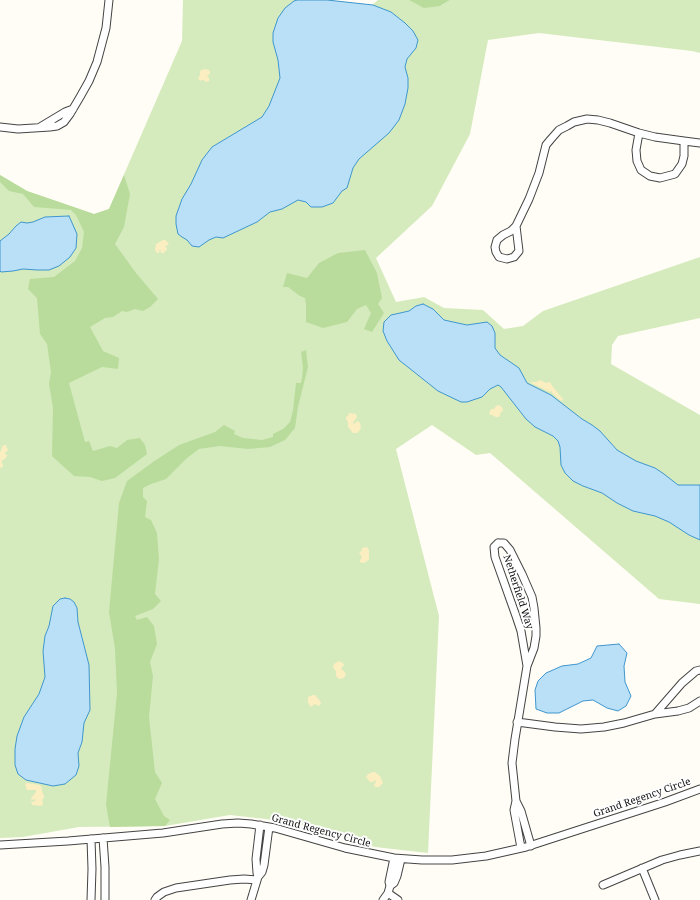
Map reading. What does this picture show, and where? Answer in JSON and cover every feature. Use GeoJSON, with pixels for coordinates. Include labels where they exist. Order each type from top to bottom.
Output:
{"type":"FeatureCollection","features":[{"type":"Feature","properties":{"kind":"street"},"geometry":{"type":"LineString","coordinates":[[0,127],[40,127],[64,112],[73,110],[97,62],[106,28],[109,0]]}},
{"type":"Feature","properties":{"kind":"street"},"geometry":{"type":"LineString","coordinates":[[516,226],[519,251],[514,257],[507,259],[499,257],[495,246],[497,240],[516,226],[539,173],[546,145],[559,130],[574,122],[587,119],[598,120],[639,133],[668,139],[700,142]]}},
{"type":"Feature","properties":{"kind":"street"},"geometry":{"type":"LineString","coordinates":[[639,133],[636,150],[637,162],[641,170],[650,176],[660,178],[675,174],[682,164],[684,156],[684,141]]}},
{"type":"Feature","properties":{"kind":"street","name":"Netherfield Way"},"geometry":{"type":"LineString","coordinates":[[521,848],[514,810],[516,801],[512,763],[517,722],[527,666],[534,648],[536,628],[532,597],[522,574],[510,550],[504,544],[498,543],[494,547],[495,557],[518,621],[527,666]]}},
{"type":"Feature","properties":{"kind":"street"},"geometry":{"type":"LineString","coordinates":[[655,714],[682,683],[696,671],[700,670]]}},
{"type":"Feature","properties":{"kind":"street"},"geometry":{"type":"LineString","coordinates":[[517,722],[581,729],[604,727],[655,714],[678,711],[689,708],[700,701]]}},
{"type":"Feature","properties":{"kind":"street","name":"Grand Regency Circle"},"geometry":{"type":"LineString","coordinates":[[0,845],[163,834],[222,824],[238,824],[269,827],[345,848],[398,858],[437,860],[469,859],[531,846],[700,789]]}},
{"type":"Feature","properties":{"kind":"street","name":"Netherfield Way"},"geometry":{"type":"LineString","coordinates":[[516,801],[521,811],[531,846]]}},
{"type":"Feature","properties":{"kind":"street"},"geometry":{"type":"LineString","coordinates":[[258,879],[256,859],[260,826]]}},
{"type":"Feature","properties":{"kind":"street"},"geometry":{"type":"LineString","coordinates":[[251,900],[264,865],[269,827]]}},
{"type":"Feature","properties":{"kind":"street"},"geometry":{"type":"LineString","coordinates":[[103,838],[105,868],[104,900]]}},
{"type":"Feature","properties":{"kind":"street"},"geometry":{"type":"LineString","coordinates":[[91,839],[91,900]]}},
{"type":"Feature","properties":{"kind":"street"},"geometry":{"type":"LineString","coordinates":[[603,885],[672,857],[700,851]]}},
{"type":"Feature","properties":{"kind":"street"},"geometry":{"type":"LineString","coordinates":[[382,900],[397,876],[398,858]]}},
{"type":"Feature","properties":{"kind":"street"},"geometry":{"type":"LineString","coordinates":[[642,868],[655,900]]}},
{"type":"Feature","properties":{"kind":"street"},"geometry":{"type":"LineString","coordinates":[[155,900],[164,892],[176,888],[230,880],[258,879]]}},
{"type":"Feature","properties":{"kind":"street"},"geometry":{"type":"LineString","coordinates":[[389,890],[398,900]]}},
{"type":"Feature","properties":{"kind":"green space"},"geometry":{"type":"Polygon","coordinates":[[[183,0],[327,0],[372,5],[378,0],[411,0],[440,6],[450,0],[700,0],[700,53],[539,33],[488,40],[470,134],[432,206],[376,258],[396,302],[424,297],[444,308],[483,310],[504,329],[523,326],[543,311],[700,257],[700,318],[618,336],[612,345],[611,364],[700,415],[700,604],[659,599],[490,453],[476,455],[432,425],[396,449],[439,616],[428,853],[375,847],[292,822],[230,815],[165,826],[79,827],[23,837],[0,838],[0,175],[27,191],[94,214],[109,209],[182,41],[183,0]]]}},
{"type":"Feature","properties":{"kind":"green space"},"geometry":{"type":"Polygon","coordinates":[[[409,0],[450,0],[440,6],[424,8],[409,0]]]}},
{"type":"Feature","properties":{"kind":"green space"},"geometry":{"type":"Polygon","coordinates":[[[0,175],[27,191],[94,214],[109,209],[124,175],[130,194],[124,227],[115,244],[136,273],[158,299],[150,307],[143,311],[135,309],[127,312],[122,311],[113,317],[105,318],[90,327],[103,351],[119,358],[118,369],[102,367],[69,383],[85,442],[89,441],[93,451],[110,446],[117,448],[127,440],[140,438],[145,445],[147,454],[115,478],[102,481],[90,477],[74,476],[52,456],[53,408],[49,384],[51,372],[47,344],[40,334],[37,298],[28,289],[30,279],[54,277],[75,261],[82,248],[84,232],[76,215],[71,210],[34,207],[23,194],[9,191],[0,182],[0,175]]]}},
{"type":"Feature","properties":{"kind":"green space"},"geometry":{"type":"Polygon","coordinates":[[[365,250],[377,273],[382,298],[378,304],[384,313],[372,332],[364,329],[371,313],[366,305],[357,309],[347,322],[323,328],[306,322],[305,298],[288,287],[283,287],[287,273],[307,278],[319,263],[338,253],[365,250]]]}},
{"type":"Feature","properties":{"kind":"green space"},"geometry":{"type":"Polygon","coordinates":[[[306,350],[308,367],[298,407],[295,428],[285,440],[270,447],[248,449],[220,446],[199,449],[187,458],[166,479],[143,488],[143,497],[147,501],[145,517],[151,520],[157,533],[159,559],[155,594],[161,601],[153,609],[135,616],[137,620],[147,617],[154,626],[157,644],[150,662],[153,676],[149,717],[155,772],[162,783],[155,799],[164,816],[170,820],[165,826],[110,827],[106,805],[117,693],[115,649],[109,612],[119,503],[127,481],[179,445],[215,432],[224,425],[235,431],[234,434],[243,438],[262,440],[273,437],[273,434],[283,429],[290,422],[296,383],[301,383],[302,378],[303,368],[301,352],[306,350]]]}},
{"type":"Feature","properties":{"kind":"sand"},"geometry":{"type":"Polygon","coordinates":[[[206,69],[210,71],[210,74],[207,75],[209,81],[200,81],[198,78],[201,70],[206,69]]]}},
{"type":"Feature","properties":{"kind":"sand"},"geometry":{"type":"Polygon","coordinates":[[[163,240],[169,243],[167,246],[165,245],[167,250],[164,253],[161,253],[160,249],[159,253],[157,253],[155,250],[156,244],[163,240]]]}},
{"type":"Feature","properties":{"kind":"sand"},"geometry":{"type":"Polygon","coordinates":[[[540,380],[546,383],[550,382],[563,399],[562,401],[552,393],[552,391],[550,392],[531,383],[540,380]]]}},
{"type":"Feature","properties":{"kind":"sand"},"geometry":{"type":"Polygon","coordinates":[[[498,405],[502,407],[503,410],[500,413],[500,416],[496,417],[489,414],[491,409],[494,409],[498,405]]]}},
{"type":"Feature","properties":{"kind":"sand"},"geometry":{"type":"Polygon","coordinates":[[[349,413],[356,414],[357,416],[353,422],[354,424],[358,421],[360,423],[361,427],[357,433],[353,433],[348,427],[346,417],[349,413]]]}},
{"type":"Feature","properties":{"kind":"sand"},"geometry":{"type":"Polygon","coordinates":[[[4,445],[6,445],[8,450],[4,454],[7,456],[1,461],[3,467],[0,468],[0,452],[4,445]]]}},
{"type":"Feature","properties":{"kind":"sand"},"geometry":{"type":"Polygon","coordinates":[[[366,547],[369,551],[369,559],[363,563],[360,562],[362,557],[359,553],[362,548],[366,547]]]}},
{"type":"Feature","properties":{"kind":"sand"},"geometry":{"type":"Polygon","coordinates":[[[339,661],[343,663],[344,665],[341,669],[346,674],[344,678],[339,679],[336,676],[336,671],[333,666],[339,661]]]}},
{"type":"Feature","properties":{"kind":"sand"},"geometry":{"type":"Polygon","coordinates":[[[315,695],[320,701],[320,705],[318,706],[315,704],[311,707],[308,703],[308,697],[315,695]]]}},
{"type":"Feature","properties":{"kind":"sand"},"geometry":{"type":"Polygon","coordinates":[[[373,772],[380,776],[383,783],[379,787],[375,787],[375,780],[370,782],[366,777],[368,774],[373,772]]]}},
{"type":"Feature","properties":{"kind":"sand"},"geometry":{"type":"Polygon","coordinates":[[[25,784],[40,785],[42,788],[44,798],[42,800],[42,806],[32,805],[31,801],[34,802],[36,799],[31,799],[36,790],[27,790],[25,784]]]}},
{"type":"Feature","properties":{"kind":"water"},"geometry":{"type":"Polygon","coordinates":[[[297,0],[327,0],[373,5],[391,12],[413,31],[418,40],[416,48],[407,59],[405,67],[408,78],[408,88],[405,104],[399,120],[389,133],[359,159],[353,168],[347,188],[342,191],[333,203],[322,207],[311,207],[306,202],[298,200],[282,209],[270,212],[257,222],[223,238],[216,237],[199,247],[192,246],[187,240],[178,234],[176,216],[182,199],[202,160],[212,147],[262,117],[269,106],[280,78],[278,60],[273,42],[273,33],[278,18],[285,8],[297,0]]]}},
{"type":"Feature","properties":{"kind":"water"},"geometry":{"type":"Polygon","coordinates":[[[69,216],[77,234],[76,248],[70,257],[59,266],[49,270],[23,269],[0,271],[0,241],[21,222],[33,222],[45,217],[69,216]]]}},
{"type":"Feature","properties":{"kind":"water"},"geometry":{"type":"Polygon","coordinates":[[[423,304],[433,309],[444,320],[467,325],[487,322],[492,326],[495,333],[495,348],[500,355],[519,368],[527,383],[551,395],[592,425],[600,431],[617,450],[636,461],[655,468],[678,485],[700,485],[700,540],[669,522],[655,516],[633,511],[602,493],[573,481],[565,473],[561,465],[560,447],[558,441],[553,436],[535,427],[526,419],[498,385],[490,389],[482,397],[467,402],[461,402],[438,391],[399,360],[387,341],[383,331],[384,322],[391,315],[409,311],[416,306],[423,304]]]}},
{"type":"Feature","properties":{"kind":"water"},"geometry":{"type":"Polygon","coordinates":[[[65,598],[74,602],[77,608],[78,622],[89,665],[90,710],[84,723],[82,742],[78,753],[79,766],[76,775],[65,784],[53,786],[26,780],[18,774],[15,765],[15,749],[17,736],[24,717],[39,694],[45,677],[43,651],[45,636],[49,626],[53,606],[60,599],[65,598]]]}},
{"type":"Feature","properties":{"kind":"water"},"geometry":{"type":"Polygon","coordinates":[[[619,644],[627,653],[624,666],[625,682],[631,696],[626,706],[618,711],[607,708],[593,700],[583,701],[559,713],[547,713],[536,709],[535,690],[538,681],[546,673],[562,666],[578,664],[591,658],[597,646],[619,644]]]}}]}
